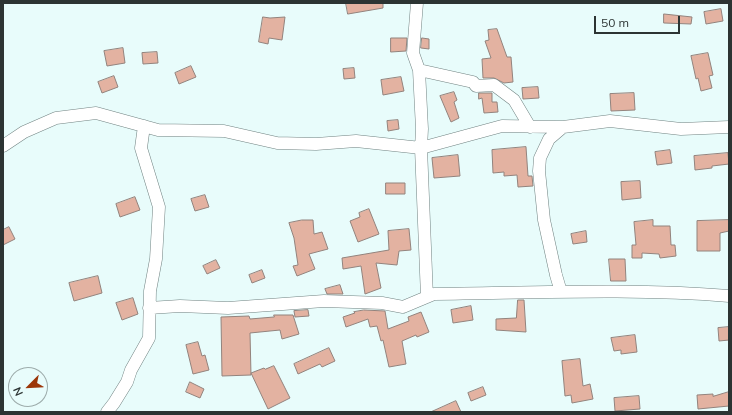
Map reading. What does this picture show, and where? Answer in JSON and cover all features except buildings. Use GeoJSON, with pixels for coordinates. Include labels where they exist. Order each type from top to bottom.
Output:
{"type":"FeatureCollection","features":[{"type":"Feature","properties":{"kind":"street"},"geometry":{"type":"LineString","coordinates":[[417,3],[413,53],[419,70],[427,297]]}},
{"type":"Feature","properties":{"kind":"street"},"geometry":{"type":"LineString","coordinates":[[419,70],[473,82],[476,86],[494,85],[514,100],[530,127]]}},
{"type":"Feature","properties":{"kind":"street"},"geometry":{"type":"LineString","coordinates":[[3,146],[24,132],[56,118],[96,113],[158,130],[224,131],[277,143],[316,144],[356,141],[421,148],[502,126],[563,127],[610,121],[681,129],[729,127]]}},
{"type":"Feature","properties":{"kind":"street"},"geometry":{"type":"LineString","coordinates":[[107,412],[127,382],[131,370],[149,338],[150,291],[156,259],[159,208],[141,148],[144,126]]}},
{"type":"Feature","properties":{"kind":"street"},"geometry":{"type":"LineString","coordinates":[[561,292],[544,220],[539,171],[540,158],[549,139],[563,127]]}},
{"type":"Feature","properties":{"kind":"street"},"geometry":{"type":"LineString","coordinates":[[149,308],[180,306],[228,308],[324,301],[382,303],[403,307],[434,294],[649,291],[688,292],[729,296]]}}]}
